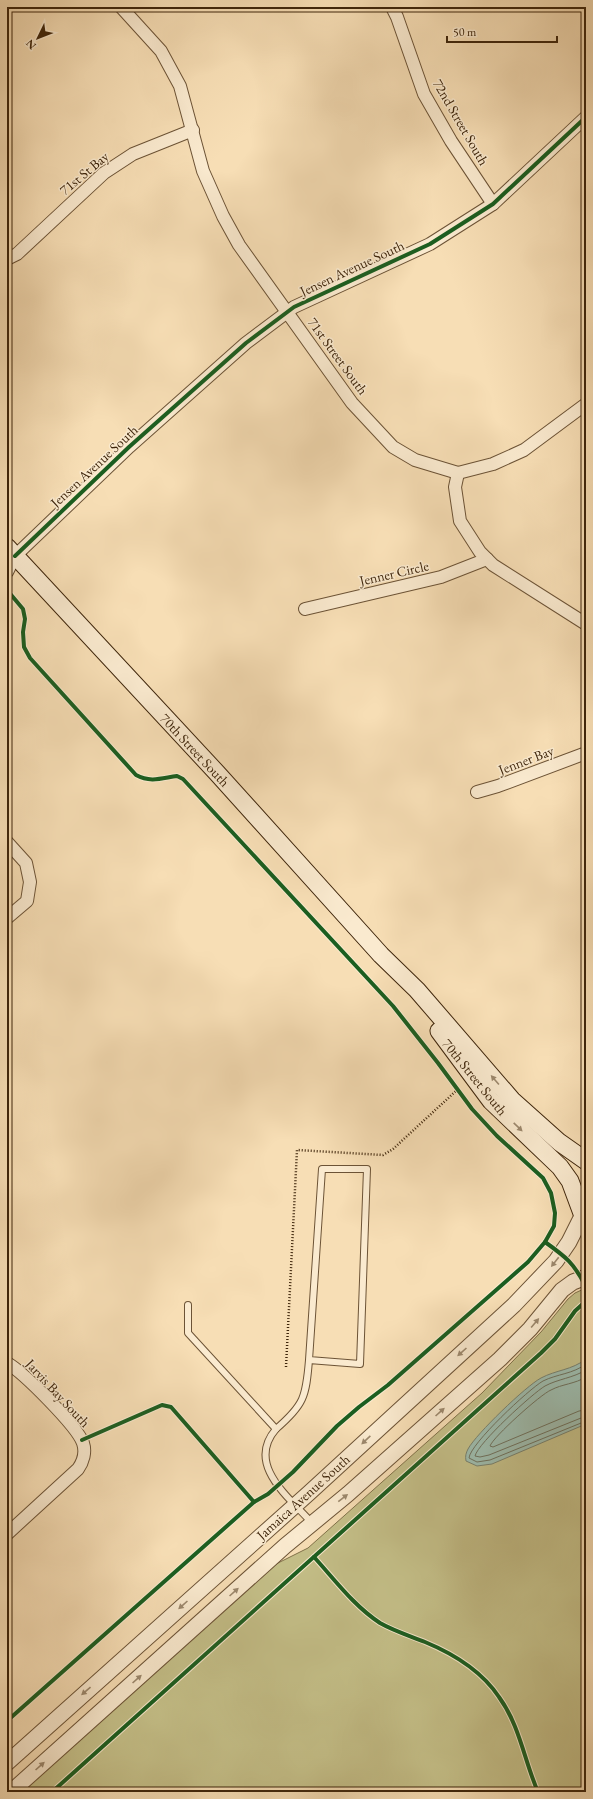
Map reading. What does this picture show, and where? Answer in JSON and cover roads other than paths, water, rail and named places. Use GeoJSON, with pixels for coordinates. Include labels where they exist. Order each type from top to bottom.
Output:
{"type":"FeatureCollection","features":[{"type":"Feature","properties":{"kind":"main road","name":"70th Street South"},"geometry":{"type":"LineString","coordinates":[[10,553],[212,768],[381,955],[417,990],[512,1100],[559,1142],[586,1161]]}},
{"type":"Feature","properties":{"kind":"main road","name":"70th Street South"},"geometry":{"type":"LineString","coordinates":[[381,955],[491,1101],[560,1167],[570,1181],[584,1219]]}},
{"type":"Feature","properties":{"kind":"street","name":"71st Street South"},"geometry":{"type":"LineString","coordinates":[[121,7],[161,51],[180,86],[203,171],[223,216],[239,245],[352,403],[393,447],[416,460],[458,472]]}},
{"type":"Feature","properties":{"kind":"street","name":"72nd Street South"},"geometry":{"type":"LineString","coordinates":[[392,7],[397,17],[424,94],[451,141],[493,204]]}},
{"type":"Feature","properties":{"kind":"street","name":"Jensen Avenue South"},"geometry":{"type":"LineString","coordinates":[[7,572],[10,553],[246,343],[294,307],[430,244],[493,204],[586,117]]}},
{"type":"Feature","properties":{"kind":"street","name":"71st St Bay"},"geometry":{"type":"LineString","coordinates":[[7,259],[17,254],[104,173],[133,154],[193,130]]}},
{"type":"Feature","properties":{"kind":"street"},"geometry":{"type":"LineString","coordinates":[[586,404],[524,450],[493,464],[458,472],[455,487],[460,520],[480,552],[493,565],[538,595],[586,624]]}},
{"type":"Feature","properties":{"kind":"street","name":"Jenner Circle"},"geometry":{"type":"LineString","coordinates":[[305,609],[441,577],[487,558]]}},
{"type":"Feature","properties":{"kind":"street","name":"Jenner Bay"},"geometry":{"type":"LineString","coordinates":[[477,792],[498,786],[586,753]]}},
{"type":"Feature","properties":{"kind":"street"},"geometry":{"type":"LineString","coordinates":[[7,842],[26,864],[30,882],[26,901],[7,918]]}},
{"type":"Feature","properties":{"kind":"street","name":"Jamaica Avenue South"},"geometry":{"type":"LineString","coordinates":[[7,1762],[296,1505],[536,1283],[565,1248],[584,1219]]}},
{"type":"Feature","properties":{"kind":"street","name":"Jamaica Avenue South"},"geometry":{"type":"LineString","coordinates":[[11,1792],[312,1523],[348,1494],[510,1350],[530,1329],[562,1290],[573,1282],[586,1277]]}},
{"type":"Feature","properties":{"kind":"street","name":"Jarvis Bay South"},"geometry":{"type":"LineString","coordinates":[[7,1363],[26,1376],[74,1428],[82,1440],[84,1450],[83,1461],[78,1469],[7,1534]]}},
{"type":"Feature","properties":{"kind":"lane"},"geometry":{"type":"LineString","coordinates":[[309,1360],[360,1364],[367,1169],[322,1169],[307,1388],[302,1402],[294,1413],[276,1429],[266,1446],[265,1455],[267,1466],[273,1480],[312,1523]]}},
{"type":"Feature","properties":{"kind":"lane"},"geometry":{"type":"LineString","coordinates":[[188,1305],[188,1333],[276,1429]]}},
{"type":"Feature","properties":{"kind":"water"},"geometry":{"type":"Polygon","coordinates":[[[586,1359],[586,1424],[492,1464],[477,1466],[466,1461],[468,1449],[473,1442],[524,1390],[541,1378],[570,1368],[586,1359]]]}}]}
